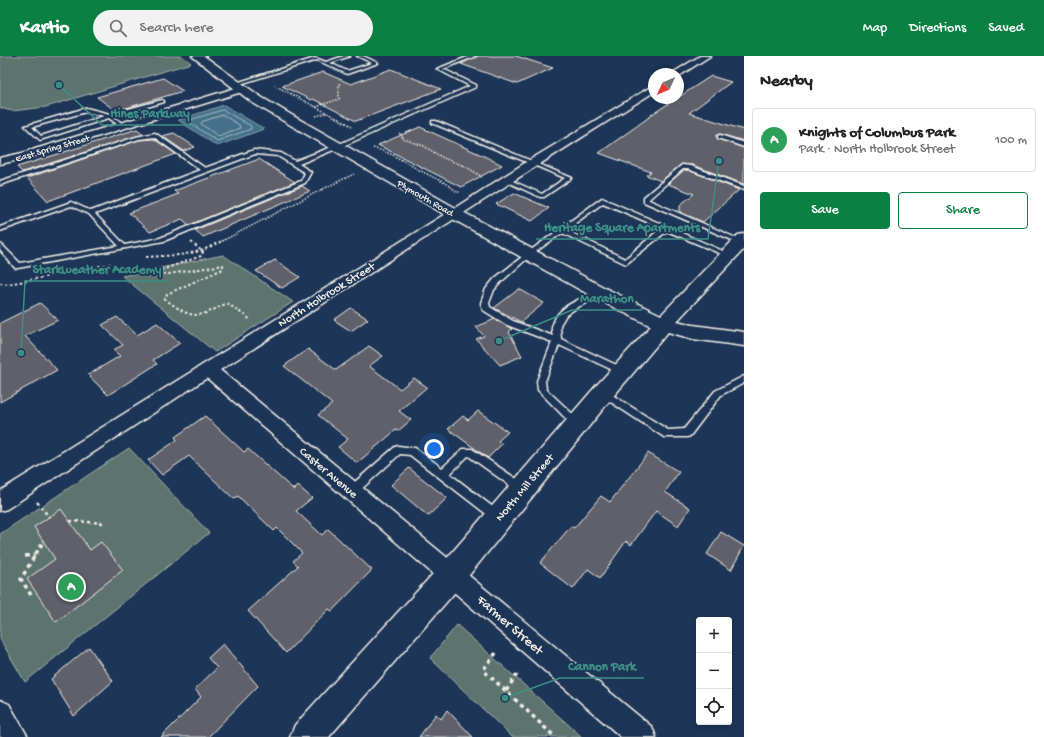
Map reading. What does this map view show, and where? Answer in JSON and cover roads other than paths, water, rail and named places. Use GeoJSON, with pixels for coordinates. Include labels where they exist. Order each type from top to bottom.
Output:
{"type":"FeatureCollection","features":[{"type":"Feature","properties":{"kind":"main road","name":"Plymouth Road"},"geometry":{"type":"LineString","coordinates":[[197,56],[238,87],[290,120],[339,146],[455,214],[602,294],[664,324],[693,332],[744,339]]}},
{"type":"Feature","properties":{"kind":"main road","name":"North Mill Street"},"geometry":{"type":"LineString","coordinates":[[307,737],[452,574],[622,371],[738,245]]}},
{"type":"Feature","properties":{"kind":"street"},"geometry":{"type":"LineString","coordinates":[[684,69],[706,56]]}},
{"type":"Feature","properties":{"kind":"street","name":"East Spring Street"},"geometry":{"type":"LineString","coordinates":[[0,161],[24,156],[122,126],[238,87]]}},
{"type":"Feature","properties":{"kind":"street","name":"North Holbrook Street"},"geometry":{"type":"LineString","coordinates":[[0,502],[455,214],[532,163],[648,92]]}},
{"type":"Feature","properties":{"kind":"street","name":"Caster Avenue"},"geometry":{"type":"LineString","coordinates":[[208,369],[452,574]]}},
{"type":"Feature","properties":{"kind":"street","name":"Farmer Street"},"geometry":{"type":"LineString","coordinates":[[452,574],[642,737]]}},
{"type":"Feature","properties":{"kind":"street"},"geometry":{"type":"LineString","coordinates":[[0,713],[14,737]]}},
{"type":"Feature","properties":{"kind":"lane"},"geometry":{"type":"LineString","coordinates":[[326,63],[348,56]]}},
{"type":"Feature","properties":{"kind":"lane"},"geometry":{"type":"LineString","coordinates":[[238,87],[317,59],[347,73],[376,63],[360,56]]}},
{"type":"Feature","properties":{"kind":"lane"},"geometry":{"type":"LineString","coordinates":[[295,163],[339,146],[474,86],[439,69],[474,56]]}},
{"type":"Feature","properties":{"kind":"lane"},"geometry":{"type":"LineString","coordinates":[[122,126],[110,116],[86,110],[28,126],[40,138],[110,116],[162,101]]}},
{"type":"Feature","properties":{"kind":"lane"},"geometry":{"type":"LineString","coordinates":[[434,122],[569,178],[542,196],[506,180]]}},
{"type":"Feature","properties":{"kind":"lane"},"geometry":{"type":"LineString","coordinates":[[0,182],[138,138],[155,135],[204,170]]}},
{"type":"Feature","properties":{"kind":"lane"},"geometry":{"type":"LineString","coordinates":[[720,137],[744,145]]}},
{"type":"Feature","properties":{"kind":"lane"},"geometry":{"type":"LineString","coordinates":[[0,246],[18,266],[162,240],[303,182],[308,172],[279,154],[254,152],[91,213]]}},
{"type":"Feature","properties":{"kind":"lane"},"geometry":{"type":"LineString","coordinates":[[738,245],[646,201],[646,198],[682,167],[689,167],[744,188]]}},
{"type":"Feature","properties":{"kind":"lane"},"geometry":{"type":"LineString","coordinates":[[622,371],[557,341],[510,323],[486,308],[485,303],[490,289],[529,254],[602,200],[666,228],[738,245]]}},
{"type":"Feature","properties":{"kind":"lane"},"geometry":{"type":"LineString","coordinates":[[0,229],[70,204],[91,213],[124,247]]}},
{"type":"Feature","properties":{"kind":"lane"},"geometry":{"type":"LineString","coordinates":[[561,230],[626,262],[666,228]]}},
{"type":"Feature","properties":{"kind":"lane"},"geometry":{"type":"LineString","coordinates":[[577,424],[542,390],[541,381],[557,341],[556,325],[560,316],[567,310],[602,294]]}},
{"type":"Feature","properties":{"kind":"lane"},"geometry":{"type":"LineString","coordinates":[[603,393],[667,434],[687,433],[718,393],[744,379]]}},
{"type":"Feature","properties":{"kind":"lane"},"geometry":{"type":"LineString","coordinates":[[352,491],[398,450],[412,451],[499,518]]}},
{"type":"Feature","properties":{"kind":"lane"},"geometry":{"type":"LineString","coordinates":[[443,474],[466,452],[472,453],[523,489]]}},
{"type":"Feature","properties":{"kind":"water"},"geometry":{"type":"Polygon","coordinates":[[[224,105],[264,129],[217,146],[178,120],[224,105]]]}},
{"type":"Feature","properties":{"kind":"place","name":"Hines Parkway"},"geometry":{"type":"Point","coordinates":[59,85]}},
{"type":"Feature","properties":{"kind":"place","name":"Heritage Square Apartments"},"geometry":{"type":"Point","coordinates":[719,161]}},
{"type":"Feature","properties":{"kind":"place","name":"Marathon"},"geometry":{"type":"Point","coordinates":[499,341]}},
{"type":"Feature","properties":{"kind":"place","name":"Starkweather Academy"},"geometry":{"type":"Point","coordinates":[21,353]}},
{"type":"Feature","properties":{"kind":"place","name":"Knights of Columbus Park"},"geometry":{"type":"Point","coordinates":[71,587]}},
{"type":"Feature","properties":{"kind":"place","name":"Cannon Park"},"geometry":{"type":"Point","coordinates":[505,698]}}]}
